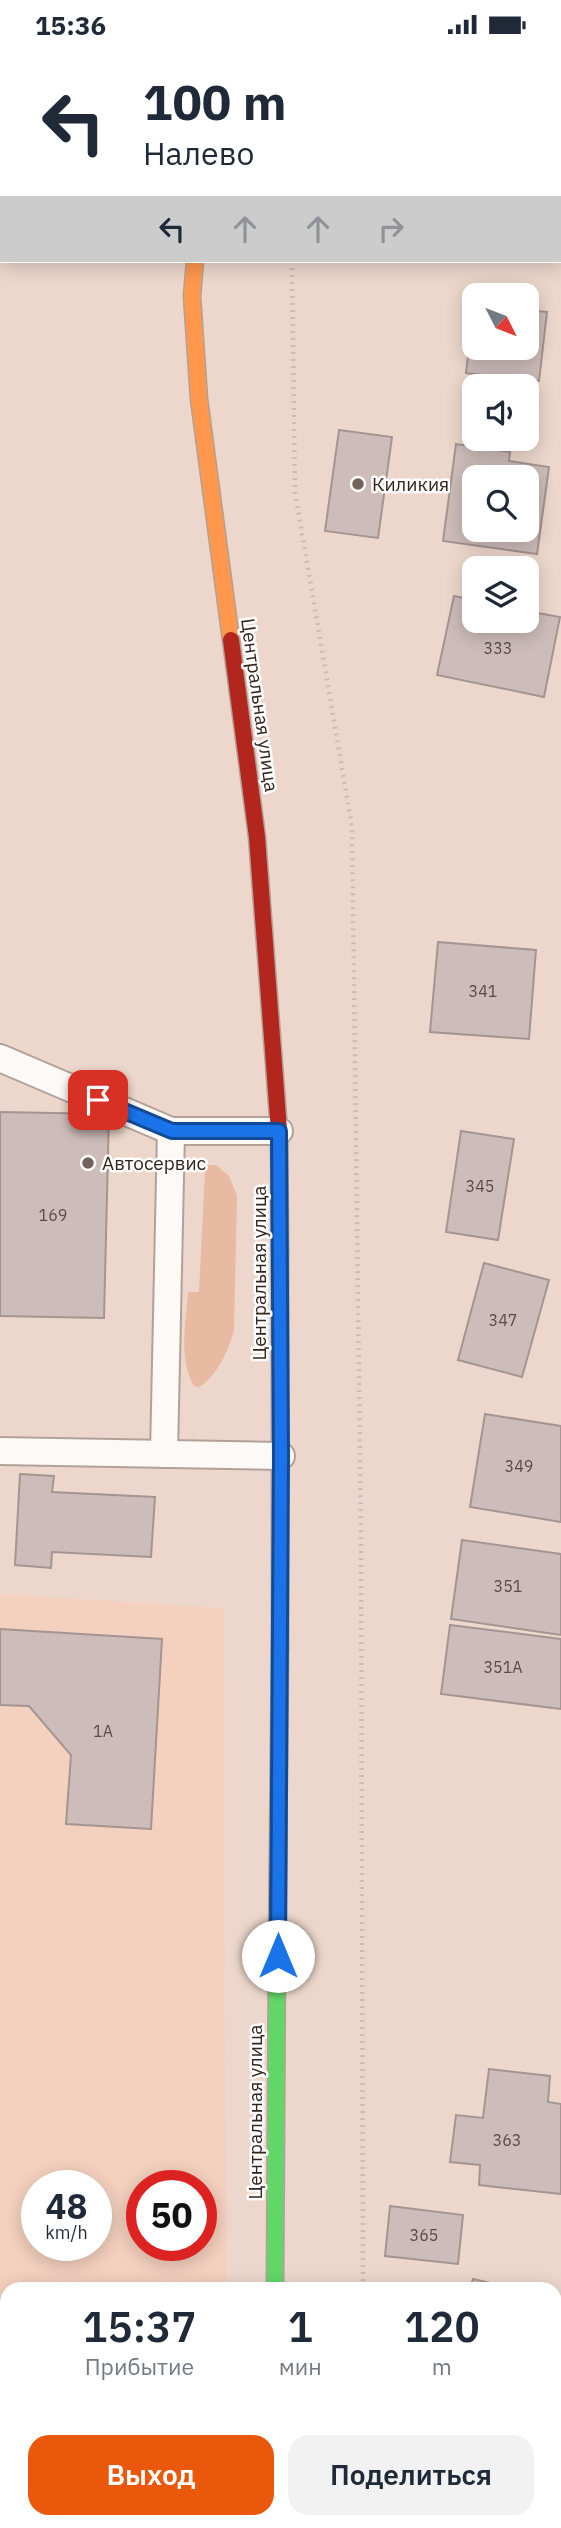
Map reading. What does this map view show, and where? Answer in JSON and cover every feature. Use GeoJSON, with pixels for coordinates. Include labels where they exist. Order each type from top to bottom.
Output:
{"type":"FeatureCollection","features":[{"type":"Feature","properties":{"kind":"main road","name":"Центральная улица"},"geometry":{"type":"LineString","coordinates":[[195,263],[192,296],[199,399],[257,837],[279,1131],[281,1456],[275,2282]]}},
{"type":"Feature","properties":{"kind":"lane"},"geometry":{"type":"LineString","coordinates":[[0,1058],[172,1131],[279,1131]]}},
{"type":"Feature","properties":{"kind":"lane"},"geometry":{"type":"LineString","coordinates":[[164,1454],[172,1131]]}},
{"type":"Feature","properties":{"kind":"lane"},"geometry":{"type":"LineString","coordinates":[[0,1451],[281,1456]]}},
{"type":"Feature","properties":{"kind":"path"},"geometry":{"type":"LineString","coordinates":[[292,263],[295,492],[352,827],[361,1538],[363,2282]]}},
{"type":"Feature","properties":{"kind":"shaded area"},"geometry":{"type":"Polygon","coordinates":[[[209,1165],[216,1165],[229,1176],[237,1196],[234,1330],[221,1362],[211,1377],[199,1387],[194,1386],[186,1364],[185,1328],[188,1292],[199,1292],[205,1170],[209,1165]]]}},
{"type":"Feature","properties":{"kind":"shaded area"},"geometry":{"type":"Polygon","coordinates":[[[0,1594],[224,1608],[226,2282],[0,2282],[0,1594]]]}},
{"type":"Feature","properties":{"kind":"building"},"geometry":{"type":"Polygon","coordinates":[[[539,311],[547,312],[539,381],[539,374],[466,373],[467,361],[539,361],[539,311]]]}},
{"type":"Feature","properties":{"kind":"building","name":"Киликия"},"geometry":{"type":"Polygon","coordinates":[[[339,430],[392,437],[378,538],[325,531],[339,430]]]}},
{"type":"Feature","properties":{"kind":"building"},"geometry":{"type":"Polygon","coordinates":[[[456,444],[462,445],[462,451],[510,452],[509,461],[536,465],[462,465],[462,542],[539,542],[537,554],[443,541],[456,444]]]}},
{"type":"Feature","properties":{"kind":"building"},"geometry":{"type":"Polygon","coordinates":[[[539,466],[549,467],[539,540],[539,466]]]}},
{"type":"Feature","properties":{"kind":"building"},"geometry":{"type":"Polygon","coordinates":[[[454,596],[462,598],[462,633],[539,633],[539,613],[560,617],[544,697],[437,675],[454,596]]]}},
{"type":"Feature","properties":{"kind":"building"},"geometry":{"type":"Polygon","coordinates":[[[438,942],[536,950],[529,1039],[430,1032],[438,942]]]}},
{"type":"Feature","properties":{"kind":"building"},"geometry":{"type":"Polygon","coordinates":[[[0,1112],[109,1114],[104,1318],[0,1316],[0,1112]]]}},
{"type":"Feature","properties":{"kind":"building"},"geometry":{"type":"Polygon","coordinates":[[[461,1131],[514,1139],[498,1240],[446,1232],[461,1131]]]}},
{"type":"Feature","properties":{"kind":"building"},"geometry":{"type":"Polygon","coordinates":[[[484,1263],[549,1280],[522,1377],[458,1360],[484,1263]]]}},
{"type":"Feature","properties":{"kind":"building"},"geometry":{"type":"Polygon","coordinates":[[[485,1414],[561,1426],[561,1522],[470,1507],[485,1414]]]}},
{"type":"Feature","properties":{"kind":"building"},"geometry":{"type":"Polygon","coordinates":[[[20,1474],[54,1476],[52,1492],[155,1497],[151,1557],[52,1552],[51,1568],[15,1565],[20,1474]]]}},
{"type":"Feature","properties":{"kind":"building"},"geometry":{"type":"Polygon","coordinates":[[[462,1540],[561,1554],[561,1635],[451,1619],[462,1540]]]}},
{"type":"Feature","properties":{"kind":"building"},"geometry":{"type":"Polygon","coordinates":[[[450,1625],[561,1639],[561,1709],[441,1694],[450,1625]]]}},
{"type":"Feature","properties":{"kind":"building"},"geometry":{"type":"Polygon","coordinates":[[[0,1629],[162,1639],[151,1829],[66,1824],[71,1755],[29,1706],[0,1705],[0,1629]]]}},
{"type":"Feature","properties":{"kind":"building"},"geometry":{"type":"Polygon","coordinates":[[[489,2069],[550,2076],[548,2102],[561,2104],[561,2194],[479,2185],[480,2165],[450,2162],[456,2115],[483,2118],[489,2069]]]}},
{"type":"Feature","properties":{"kind":"building"},"geometry":{"type":"Polygon","coordinates":[[[390,2206],[463,2215],[458,2264],[385,2256],[390,2206]]]}},
{"type":"Feature","properties":{"kind":"traffic: fast"},"geometry":{"type":"LineString","coordinates":[[280,1249],[280,1649]]}},
{"type":"Feature","properties":{"kind":"traffic: fast"},"geometry":{"type":"LineString","coordinates":[[275,2282],[277,1948]]}},
{"type":"Feature","properties":{"kind":"traffic: slow"},"geometry":{"type":"LineString","coordinates":[[195,263],[192,296],[199,399],[231,640]]}},
{"type":"Feature","properties":{"kind":"traffic: jam"},"geometry":{"type":"LineString","coordinates":[[231,640],[257,837],[279,1131],[280,1249]]}},
{"type":"Feature","properties":{"kind":"traffic: jam"},"geometry":{"type":"LineString","coordinates":[[277,1948],[280,1649]]}},
{"type":"Feature","properties":{"kind":"place","name":"Киликия"},"geometry":{"type":"Point","coordinates":[358,484]}},
{"type":"Feature","properties":{"kind":"place","name":"Автосервис"},"geometry":{"type":"Point","coordinates":[88,1163]}},
{"type":"Feature","properties":{"kind":"route"},"geometry":{"type":"LineString","coordinates":[[98,1100],[172,1131],[279,1131],[281,1456],[278,1956]]}}]}
